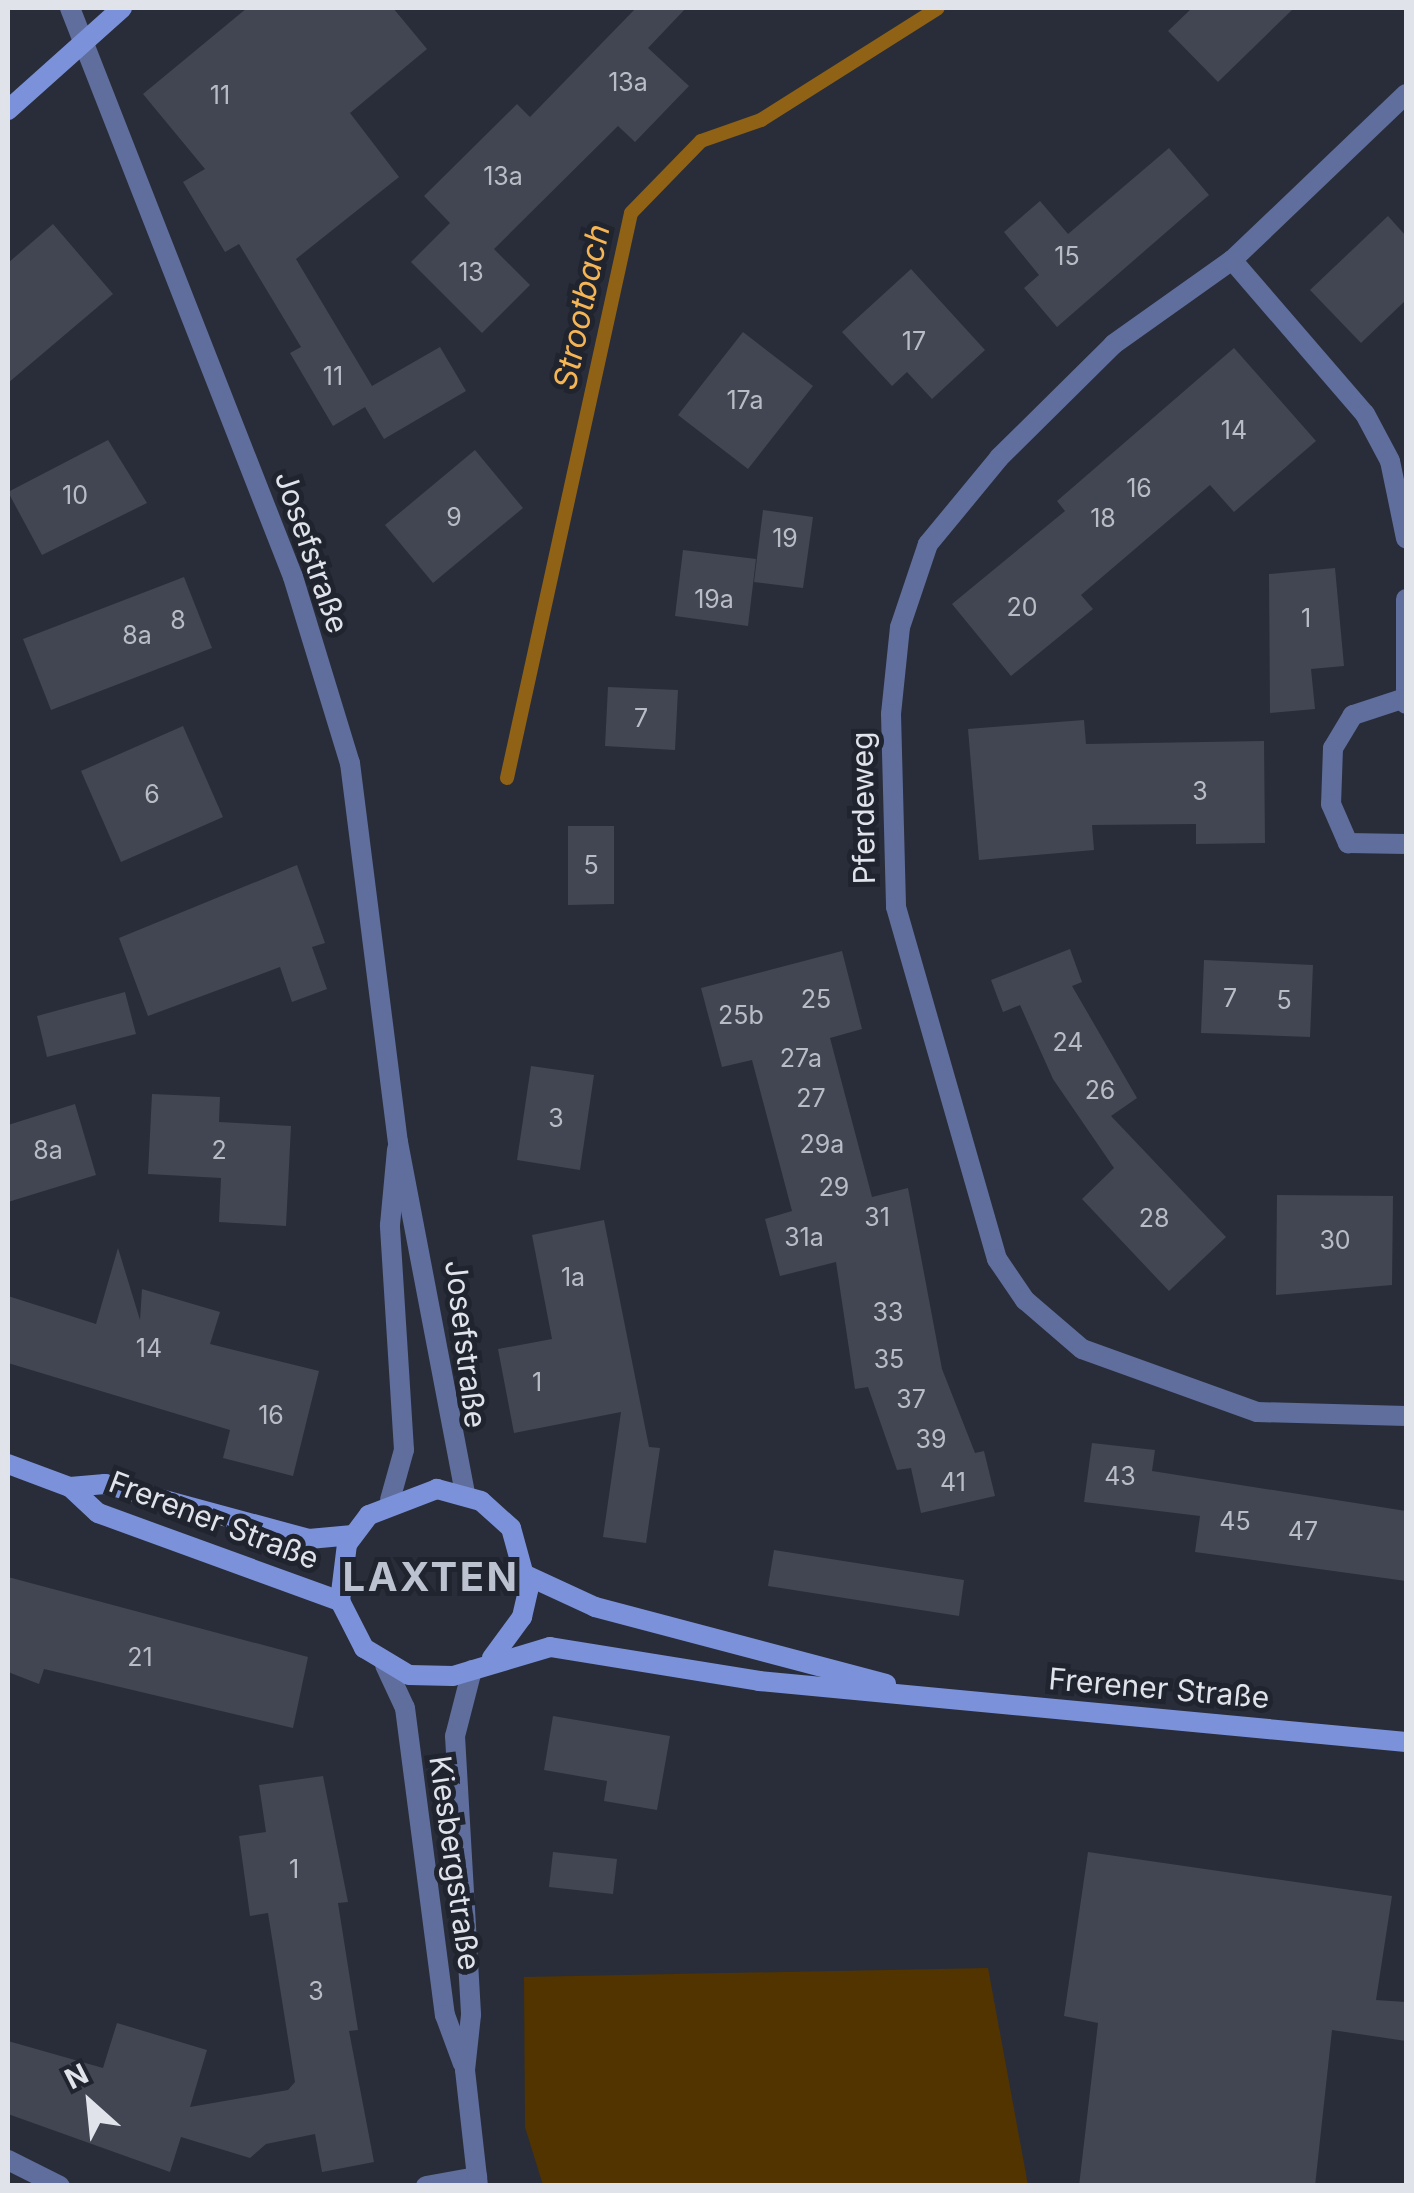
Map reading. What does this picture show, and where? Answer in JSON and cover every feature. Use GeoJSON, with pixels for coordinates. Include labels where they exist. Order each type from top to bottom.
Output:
{"type":"FeatureCollection","features":[{"type":"Feature","properties":{"kind":"main road"},"geometry":{"type":"LineString","coordinates":[[8,110],[122,8]]}},
{"type":"Feature","properties":{"kind":"main road","name":"Frerener Straße"},"geometry":{"type":"LineString","coordinates":[[8,1464],[70,1487],[98,1513],[340,1601]]}},
{"type":"Feature","properties":{"kind":"main road","name":"Frerener Straße"},"geometry":{"type":"LineString","coordinates":[[70,1487],[105,1484],[309,1539],[353,1535]]}},
{"type":"Feature","properties":{"kind":"main road"},"geometry":{"type":"LineString","coordinates":[[437,1488],[464,1494],[511,1528],[528,1576],[522,1617],[492,1658],[472,1670],[431,1678],[385,1665],[349,1626],[340,1601],[353,1535],[390,1500],[437,1488]]}},
{"type":"Feature","properties":{"kind":"main road","name":"Frerener Straße"},"geometry":{"type":"LineString","coordinates":[[528,1576],[595,1607],[907,1691]]}},
{"type":"Feature","properties":{"kind":"main road","name":"Frerener Straße"},"geometry":{"type":"LineString","coordinates":[[492,1658],[550,1647],[758,1681],[907,1691],[1406,1742]]}},
{"type":"Feature","properties":{"kind":"street","name":"Josefstraße"},"geometry":{"type":"LineString","coordinates":[[70,8],[293,576],[350,763],[398,1142],[464,1494]]}},
{"type":"Feature","properties":{"kind":"street","name":"Pferdeweg"},"geometry":{"type":"LineString","coordinates":[[1406,94],[1232,260],[1114,344],[928,544],[900,626],[890,714],[896,907],[998,1259],[1025,1300],[1082,1349],[1245,1409],[1406,1416]]}},
{"type":"Feature","properties":{"kind":"street"},"geometry":{"type":"LineString","coordinates":[[1232,260],[1365,414],[1390,461],[1406,538]]}},
{"type":"Feature","properties":{"kind":"street"},"geometry":{"type":"LineString","coordinates":[[1406,599],[1404,701],[1354,715],[1333,748],[1331,804],[1348,843],[1406,844]]}},
{"type":"Feature","properties":{"kind":"street","name":"Josefstraße"},"geometry":{"type":"LineString","coordinates":[[390,1500],[404,1450],[390,1224],[398,1142]]}},
{"type":"Feature","properties":{"kind":"street","name":"Kiesbergstraße"},"geometry":{"type":"LineString","coordinates":[[385,1665],[405,1708],[442,1997],[465,2070]]}},
{"type":"Feature","properties":{"kind":"street","name":"Kiesbergstraße"},"geometry":{"type":"LineString","coordinates":[[472,1670],[455,1736],[465,2070],[478,2181]]}},
{"type":"Feature","properties":{"kind":"street"},"geometry":{"type":"LineString","coordinates":[[8,2160],[60,2186]]}},
{"type":"Feature","properties":{"kind":"street"},"geometry":{"type":"LineString","coordinates":[[426,2186],[478,2181]]}},
{"type":"Feature","properties":{"kind":"shaded area"},"geometry":{"type":"Polygon","coordinates":[[[988,1968],[1028,2185],[543,2185],[525,2127],[524,1977],[988,1968]]]}},
{"type":"Feature","properties":{"kind":"building"},"geometry":{"type":"Polygon","coordinates":[[[247,8],[393,8],[427,49],[350,113],[399,177],[296,259],[372,386],[440,347],[466,391],[384,439],[365,407],[333,426],[290,353],[301,347],[239,244],[225,252],[183,182],[205,169],[143,94],[247,8]]]}},
{"type":"Feature","properties":{"kind":"building"},"geometry":{"type":"Polygon","coordinates":[[[636,8],[686,8],[648,48],[689,86],[635,142],[618,126],[494,249],[530,285],[482,333],[411,262],[450,223],[424,196],[517,104],[530,117],[636,8]]]}},
{"type":"Feature","properties":{"kind":"building"},"geometry":{"type":"Polygon","coordinates":[[[1192,8],[1294,8],[1218,82],[1168,31],[1192,8]]]}},
{"type":"Feature","properties":{"kind":"building"},"geometry":{"type":"Polygon","coordinates":[[[1169,148],[1209,195],[1057,327],[1024,288],[1039,275],[1004,232],[1040,201],[1068,234],[1169,148]]]}},
{"type":"Feature","properties":{"kind":"building"},"geometry":{"type":"Polygon","coordinates":[[[1388,216],[1406,236],[1406,300],[1361,343],[1310,290],[1388,216]]]}},
{"type":"Feature","properties":{"kind":"building"},"geometry":{"type":"Polygon","coordinates":[[[53,224],[113,294],[8,383],[8,263],[53,224]]]}},
{"type":"Feature","properties":{"kind":"building"},"geometry":{"type":"Polygon","coordinates":[[[911,269],[985,350],[932,399],[907,372],[892,386],[842,332],[911,269]]]}},
{"type":"Feature","properties":{"kind":"building"},"geometry":{"type":"Polygon","coordinates":[[[743,332],[813,386],[748,469],[678,415],[743,332]]]}},
{"type":"Feature","properties":{"kind":"building"},"geometry":{"type":"Polygon","coordinates":[[[1234,348],[1316,441],[1234,512],[1210,485],[1081,595],[1093,609],[1011,676],[952,604],[1065,511],[1057,501],[1234,348]]]}},
{"type":"Feature","properties":{"kind":"building"},"geometry":{"type":"Polygon","coordinates":[[[108,440],[147,503],[42,555],[8,492],[108,440]]]}},
{"type":"Feature","properties":{"kind":"building"},"geometry":{"type":"Polygon","coordinates":[[[475,450],[523,508],[433,583],[385,525],[475,450]]]}},
{"type":"Feature","properties":{"kind":"building"},"geometry":{"type":"Polygon","coordinates":[[[763,510],[813,517],[803,588],[754,582],[763,510]]]}},
{"type":"Feature","properties":{"kind":"building"},"geometry":{"type":"Polygon","coordinates":[[[683,550],[756,559],[748,626],[675,616],[683,550]]]}},
{"type":"Feature","properties":{"kind":"building"},"geometry":{"type":"Polygon","coordinates":[[[1335,568],[1344,666],[1311,669],[1315,709],[1270,713],[1269,574],[1335,568]]]}},
{"type":"Feature","properties":{"kind":"building"},"geometry":{"type":"Polygon","coordinates":[[[184,577],[212,648],[51,710],[23,639],[184,577]]]}},
{"type":"Feature","properties":{"kind":"building"},"geometry":{"type":"Polygon","coordinates":[[[608,687],[678,690],[675,750],[605,746],[608,687]]]}},
{"type":"Feature","properties":{"kind":"building"},"geometry":{"type":"Polygon","coordinates":[[[1084,720],[1086,744],[1264,741],[1265,843],[1196,844],[1196,824],[1092,825],[1094,850],[979,860],[968,729],[1084,720]]]}},
{"type":"Feature","properties":{"kind":"building"},"geometry":{"type":"Polygon","coordinates":[[[183,726],[223,817],[121,862],[81,771],[183,726]]]}},
{"type":"Feature","properties":{"kind":"building"},"geometry":{"type":"Polygon","coordinates":[[[568,826],[614,826],[614,904],[568,905],[568,826]]]}},
{"type":"Feature","properties":{"kind":"building"},"geometry":{"type":"Polygon","coordinates":[[[297,865],[325,943],[312,947],[327,989],[292,1002],[280,967],[148,1016],[119,938],[297,865]]]}},
{"type":"Feature","properties":{"kind":"building"},"geometry":{"type":"Polygon","coordinates":[[[1070,949],[1082,982],[1072,986],[1137,1098],[1111,1116],[1226,1237],[1169,1291],[1082,1199],[1114,1168],[1053,1079],[1020,1005],[1003,1012],[991,980],[1070,949]]]}},
{"type":"Feature","properties":{"kind":"building"},"geometry":{"type":"Polygon","coordinates":[[[842,951],[862,1029],[830,1038],[872,1197],[908,1188],[942,1369],[975,1453],[984,1451],[995,1496],[921,1513],[911,1468],[897,1470],[868,1387],[855,1389],[836,1262],[780,1276],[765,1219],[792,1211],[752,1060],[722,1067],[701,988],[842,951]]]}},
{"type":"Feature","properties":{"kind":"building"},"geometry":{"type":"Polygon","coordinates":[[[1204,960],[1313,965],[1310,1037],[1201,1033],[1204,960]]]}},
{"type":"Feature","properties":{"kind":"building"},"geometry":{"type":"Polygon","coordinates":[[[125,992],[136,1034],[47,1057],[37,1016],[125,992]]]}},
{"type":"Feature","properties":{"kind":"building"},"geometry":{"type":"Polygon","coordinates":[[[531,1066],[594,1075],[580,1170],[517,1160],[531,1066]]]}},
{"type":"Feature","properties":{"kind":"building"},"geometry":{"type":"Polygon","coordinates":[[[152,1094],[220,1097],[219,1122],[291,1126],[286,1226],[219,1222],[221,1178],[148,1174],[152,1094]]]}},
{"type":"Feature","properties":{"kind":"building"},"geometry":{"type":"Polygon","coordinates":[[[75,1104],[96,1175],[8,1202],[8,1125],[75,1104]]]}},
{"type":"Feature","properties":{"kind":"building"},"geometry":{"type":"Polygon","coordinates":[[[1277,1195],[1393,1196],[1392,1285],[1276,1295],[1277,1195]]]}},
{"type":"Feature","properties":{"kind":"building"},"geometry":{"type":"Polygon","coordinates":[[[604,1220],[649,1447],[660,1448],[646,1543],[603,1537],[621,1412],[514,1433],[498,1349],[552,1339],[532,1235],[604,1220]]]}},
{"type":"Feature","properties":{"kind":"building"},"geometry":{"type":"Polygon","coordinates":[[[118,1248],[140,1320],[142,1289],[220,1312],[210,1344],[319,1371],[293,1476],[223,1458],[230,1430],[8,1363],[8,1296],[96,1324],[118,1248]]]}},
{"type":"Feature","properties":{"kind":"building"},"geometry":{"type":"Polygon","coordinates":[[[1092,1443],[1155,1450],[1152,1471],[1406,1511],[1406,1581],[1195,1552],[1200,1516],[1084,1502],[1092,1443]]]}},
{"type":"Feature","properties":{"kind":"building"},"geometry":{"type":"Polygon","coordinates":[[[774,1550],[964,1580],[959,1616],[768,1586],[774,1550]]]}},
{"type":"Feature","properties":{"kind":"building"},"geometry":{"type":"Polygon","coordinates":[[[8,1577],[308,1657],[293,1728],[44,1669],[39,1684],[8,1672],[8,1577]]]}},
{"type":"Feature","properties":{"kind":"building"},"geometry":{"type":"Polygon","coordinates":[[[553,1716],[670,1736],[657,1810],[604,1801],[607,1781],[544,1770],[553,1716]]]}},
{"type":"Feature","properties":{"kind":"building"},"geometry":{"type":"Polygon","coordinates":[[[323,1776],[348,1902],[338,1903],[358,2030],[349,2031],[374,2162],[322,2172],[315,2134],[266,2144],[250,2158],[181,2137],[170,2172],[8,2114],[8,2041],[103,2068],[117,2023],[207,2050],[190,2107],[288,2090],[295,2082],[268,1913],[250,1916],[239,1836],[266,1832],[259,1785],[323,1776]]]}},
{"type":"Feature","properties":{"kind":"building"},"geometry":{"type":"Polygon","coordinates":[[[553,1852],[617,1859],[613,1894],[549,1887],[553,1852]]]}},
{"type":"Feature","properties":{"kind":"building"},"geometry":{"type":"Polygon","coordinates":[[[1088,1852],[1392,1896],[1376,2000],[1406,2002],[1406,2041],[1332,2030],[1315,2186],[1079,2186],[1098,2023],[1064,2016],[1088,1852]]]}},
{"type":"Feature","properties":{"kind":"waterway","name":"Strootbach"},"geometry":{"type":"LineString","coordinates":[[507,778],[631,213],[701,141],[761,120],[938,8]]}},
{"type":"Feature","properties":{"kind":"district","name":"LAXTEN"},"geometry":{"type":"Point","coordinates":[431,1577]}}]}
